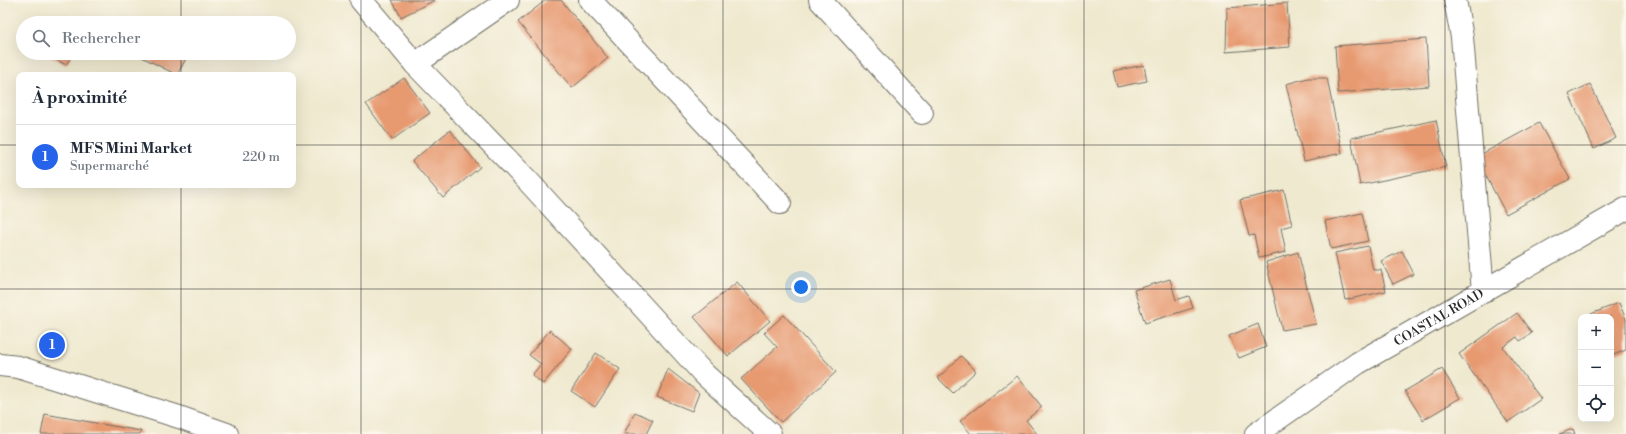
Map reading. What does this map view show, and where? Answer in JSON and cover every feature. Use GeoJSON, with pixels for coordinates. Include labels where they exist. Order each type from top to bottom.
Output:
{"type":"FeatureCollection","features":[{"type":"Feature","properties":{"kind":"street"},"geometry":{"type":"LineString","coordinates":[[361,0],[415,64],[528,181],[704,374],[770,434]]}},
{"type":"Feature","properties":{"kind":"street"},"geometry":{"type":"LineString","coordinates":[[415,64],[508,0]]}},
{"type":"Feature","properties":{"kind":"street"},"geometry":{"type":"LineString","coordinates":[[590,0],[780,203]]}},
{"type":"Feature","properties":{"kind":"street"},"geometry":{"type":"LineString","coordinates":[[820,0],[922,113]]}},
{"type":"Feature","properties":{"kind":"street"},"geometry":{"type":"LineString","coordinates":[[1455,0],[1462,37],[1483,292]]}},
{"type":"Feature","properties":{"kind":"street","name":"COASTAL ROAD"},"geometry":{"type":"LineString","coordinates":[[1256,434],[1358,363],[1626,209]]}},
{"type":"Feature","properties":{"kind":"street"},"geometry":{"type":"LineString","coordinates":[[0,365],[18,367],[179,417],[227,434]]}},
{"type":"Feature","properties":{"kind":"building"},"geometry":{"type":"Polygon","coordinates":[[[392,0],[435,0],[401,17],[392,0]]]}},
{"type":"Feature","properties":{"kind":"building"},"geometry":{"type":"Polygon","coordinates":[[[546,0],[561,0],[608,58],[572,88],[518,22],[546,0]]]}},
{"type":"Feature","properties":{"kind":"building"},"geometry":{"type":"Polygon","coordinates":[[[1287,3],[1290,47],[1226,52],[1227,8],[1287,3]]]}},
{"type":"Feature","properties":{"kind":"building"},"geometry":{"type":"Polygon","coordinates":[[[1426,39],[1429,86],[1338,93],[1335,46],[1426,39]]]}},
{"type":"Feature","properties":{"kind":"building"},"geometry":{"type":"Polygon","coordinates":[[[57,60],[69,60],[66,65],[57,60]]]}},
{"type":"Feature","properties":{"kind":"building"},"geometry":{"type":"Polygon","coordinates":[[[148,60],[185,60],[179,72],[171,72],[148,60]]]}},
{"type":"Feature","properties":{"kind":"building"},"geometry":{"type":"Polygon","coordinates":[[[1144,65],[1147,81],[1117,87],[1113,71],[1144,65]]]}},
{"type":"Feature","properties":{"kind":"building"},"geometry":{"type":"Polygon","coordinates":[[[404,78],[430,113],[392,140],[366,104],[404,78]]]}},
{"type":"Feature","properties":{"kind":"building"},"geometry":{"type":"Polygon","coordinates":[[[1308,78],[1327,78],[1342,153],[1304,161],[1286,84],[1308,78]]]}},
{"type":"Feature","properties":{"kind":"building"},"geometry":{"type":"Polygon","coordinates":[[[1590,84],[1616,138],[1594,149],[1569,94],[1590,84]]]}},
{"type":"Feature","properties":{"kind":"building"},"geometry":{"type":"Polygon","coordinates":[[[1436,120],[1446,167],[1360,185],[1351,138],[1436,120]]]}},
{"type":"Feature","properties":{"kind":"building"},"geometry":{"type":"Polygon","coordinates":[[[1539,123],[1570,179],[1506,214],[1476,157],[1539,123]]]}},
{"type":"Feature","properties":{"kind":"building"},"geometry":{"type":"Polygon","coordinates":[[[450,130],[480,167],[443,198],[412,161],[450,130]]]}},
{"type":"Feature","properties":{"kind":"building"},"geometry":{"type":"Polygon","coordinates":[[[1284,190],[1292,225],[1281,228],[1286,252],[1259,258],[1254,235],[1249,236],[1240,200],[1284,190]]]}},
{"type":"Feature","properties":{"kind":"building"},"geometry":{"type":"Polygon","coordinates":[[[1362,213],[1368,241],[1331,249],[1325,221],[1362,213]]]}},
{"type":"Feature","properties":{"kind":"building"},"geometry":{"type":"Polygon","coordinates":[[[1368,246],[1373,270],[1381,270],[1386,291],[1345,300],[1335,253],[1368,246]]]}},
{"type":"Feature","properties":{"kind":"building"},"geometry":{"type":"Polygon","coordinates":[[[1402,251],[1414,274],[1393,284],[1381,261],[1402,251]]]}},
{"type":"Feature","properties":{"kind":"building"},"geometry":{"type":"Polygon","coordinates":[[[1298,252],[1316,324],[1282,330],[1266,262],[1298,252]]]}},
{"type":"Feature","properties":{"kind":"building"},"geometry":{"type":"Polygon","coordinates":[[[1170,279],[1176,300],[1189,296],[1193,308],[1145,323],[1134,290],[1170,279]]]}},
{"type":"Feature","properties":{"kind":"building"},"geometry":{"type":"Polygon","coordinates":[[[737,282],[770,321],[728,356],[694,317],[737,282]]]}},
{"type":"Feature","properties":{"kind":"building"},"geometry":{"type":"Polygon","coordinates":[[[1619,303],[1626,319],[1626,350],[1614,355],[1614,314],[1591,314],[1619,303]]]}},
{"type":"Feature","properties":{"kind":"building"},"geometry":{"type":"Polygon","coordinates":[[[1517,313],[1532,333],[1520,341],[1517,337],[1503,347],[1541,399],[1508,422],[1459,354],[1517,313]]]}},
{"type":"Feature","properties":{"kind":"building"},"geometry":{"type":"Polygon","coordinates":[[[784,315],[836,372],[781,422],[741,379],[777,347],[764,333],[784,315]]]}},
{"type":"Feature","properties":{"kind":"building"},"geometry":{"type":"Polygon","coordinates":[[[1258,324],[1266,347],[1239,358],[1229,336],[1258,324]]]}},
{"type":"Feature","properties":{"kind":"building"},"geometry":{"type":"Polygon","coordinates":[[[550,330],[572,349],[543,384],[532,375],[541,364],[529,355],[550,330]]]}},
{"type":"Feature","properties":{"kind":"building"},"geometry":{"type":"Polygon","coordinates":[[[596,353],[620,369],[595,407],[571,391],[596,353]]]}},
{"type":"Feature","properties":{"kind":"building"},"geometry":{"type":"Polygon","coordinates":[[[961,356],[976,371],[953,393],[938,378],[961,356]]]}},
{"type":"Feature","properties":{"kind":"building"},"geometry":{"type":"Polygon","coordinates":[[[668,369],[699,393],[692,411],[657,397],[668,369]]]}},
{"type":"Feature","properties":{"kind":"building"},"geometry":{"type":"Polygon","coordinates":[[[1442,369],[1460,398],[1423,420],[1405,391],[1442,369]]]}},
{"type":"Feature","properties":{"kind":"building"},"geometry":{"type":"Polygon","coordinates":[[[1017,376],[1042,407],[1026,420],[1037,434],[971,434],[960,421],[1017,376]]]}},
{"type":"Feature","properties":{"kind":"building"},"geometry":{"type":"Polygon","coordinates":[[[635,412],[653,420],[646,434],[624,434],[635,412]]]}},
{"type":"Feature","properties":{"kind":"building"},"geometry":{"type":"Polygon","coordinates":[[[45,414],[141,431],[140,434],[41,434],[45,414]]]}},
{"type":"Feature","properties":{"kind":"building"},"geometry":{"type":"Polygon","coordinates":[[[1573,429],[1575,434],[1559,434],[1573,429]]]}},
{"type":"Feature","properties":{"kind":"place","name":"MFS Mini Market"},"geometry":{"type":"Point","coordinates":[52,345]}}]}
